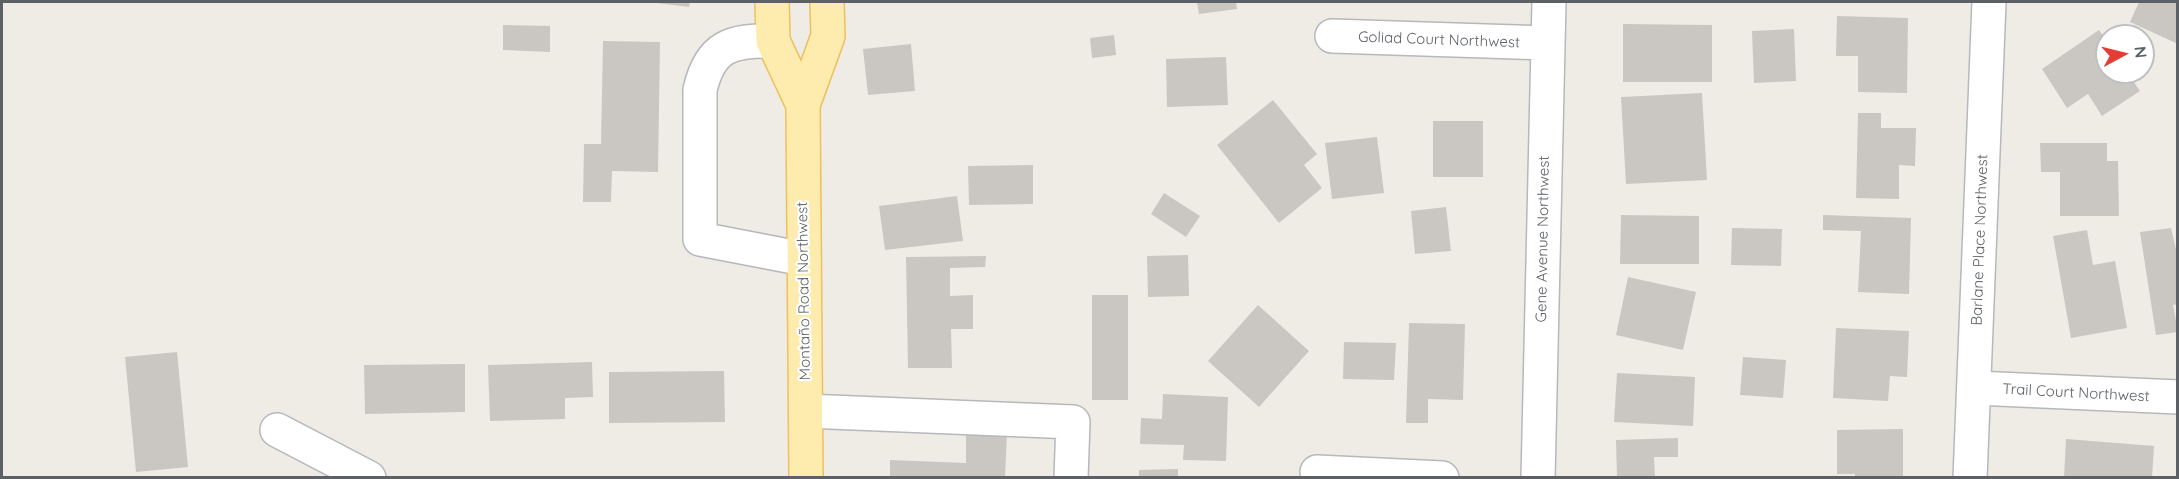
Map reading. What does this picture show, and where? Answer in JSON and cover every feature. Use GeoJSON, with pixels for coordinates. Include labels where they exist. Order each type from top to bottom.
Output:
{"type":"FeatureCollection","features":[{"type":"Feature","properties":{"kind":"main road","name":"Montaño Road Northwest"},"geometry":{"type":"LineString","coordinates":[[772,2],[773,41],[803,105]]}},
{"type":"Feature","properties":{"kind":"main road","name":"Montaño Road Northwest"},"geometry":{"type":"LineString","coordinates":[[806,477],[803,105],[828,36],[827,2]]}},
{"type":"Feature","properties":{"kind":"street","name":"Gene Avenue Northwest"},"geometry":{"type":"LineString","coordinates":[[1538,477],[1549,2]]}},
{"type":"Feature","properties":{"kind":"street","name":"Barlane Place Northwest"},"geometry":{"type":"LineString","coordinates":[[1970,477],[1989,2]]}},
{"type":"Feature","properties":{"kind":"street","name":"Goliad Court Northwest"},"geometry":{"type":"LineString","coordinates":[[1332,36],[1547,43]]}},
{"type":"Feature","properties":{"kind":"street"},"geometry":{"type":"LineString","coordinates":[[773,41],[743,40],[718,51],[704,71],[700,90],[700,239],[804,259]]}},
{"type":"Feature","properties":{"kind":"street","name":"Trail Court Northwest"},"geometry":{"type":"LineString","coordinates":[[1975,388],[2178,397]]}},
{"type":"Feature","properties":{"kind":"street"},"geometry":{"type":"LineString","coordinates":[[806,411],[1073,422],[1071,477]]}},
{"type":"Feature","properties":{"kind":"street"},"geometry":{"type":"LineString","coordinates":[[277,430],[369,477]]}},
{"type":"Feature","properties":{"kind":"street"},"geometry":{"type":"LineString","coordinates":[[1317,472],[1442,477]]}},
{"type":"Feature","properties":{"kind":"building"},"geometry":{"type":"Polygon","coordinates":[[[649,2],[690,2],[689,7],[649,2]]]}},
{"type":"Feature","properties":{"kind":"building"},"geometry":{"type":"Polygon","coordinates":[[[1197,2],[1236,2],[1237,9],[1199,14],[1197,2]]]}},
{"type":"Feature","properties":{"kind":"building"},"geometry":{"type":"Polygon","coordinates":[[[2139,2],[2178,2],[2178,44],[2155,33],[2155,24],[2130,22],[2139,2]]]}},
{"type":"Feature","properties":{"kind":"building"},"geometry":{"type":"Polygon","coordinates":[[[1837,16],[1908,18],[1907,93],[1858,92],[1858,56],[1836,56],[1837,16]]]}},
{"type":"Feature","properties":{"kind":"building"},"geometry":{"type":"Polygon","coordinates":[[[1623,24],[1712,25],[1712,82],[1623,82],[1623,24]]]}},
{"type":"Feature","properties":{"kind":"building"},"geometry":{"type":"Polygon","coordinates":[[[503,25],[550,26],[550,52],[503,50],[503,25]]]}},
{"type":"Feature","properties":{"kind":"building"},"geometry":{"type":"Polygon","coordinates":[[[1794,29],[1796,81],[1754,83],[1752,31],[1794,29]]]}},
{"type":"Feature","properties":{"kind":"building"},"geometry":{"type":"Polygon","coordinates":[[[2095,33],[2095,84],[2135,84],[2140,91],[2102,116],[2088,94],[2067,108],[2042,69],[2095,33]]]}},
{"type":"Feature","properties":{"kind":"building"},"geometry":{"type":"Polygon","coordinates":[[[1114,35],[1116,55],[1092,58],[1090,38],[1114,35]]]}},
{"type":"Feature","properties":{"kind":"building"},"geometry":{"type":"Polygon","coordinates":[[[603,41],[660,42],[658,172],[612,171],[611,202],[583,202],[584,144],[601,144],[603,41]]]}},
{"type":"Feature","properties":{"kind":"building"},"geometry":{"type":"Polygon","coordinates":[[[911,44],[915,91],[868,95],[863,49],[911,44]]]}},
{"type":"Feature","properties":{"kind":"building"},"geometry":{"type":"Polygon","coordinates":[[[1226,57],[1228,105],[1167,107],[1166,59],[1226,57]]]}},
{"type":"Feature","properties":{"kind":"building"},"geometry":{"type":"Polygon","coordinates":[[[1702,93],[1707,180],[1626,184],[1621,97],[1702,93]]]}},
{"type":"Feature","properties":{"kind":"building"},"geometry":{"type":"Polygon","coordinates":[[[1273,100],[1317,154],[1304,165],[1322,188],[1279,223],[1217,145],[1273,100]]]}},
{"type":"Feature","properties":{"kind":"building"},"geometry":{"type":"Polygon","coordinates":[[[1858,113],[1881,113],[1881,128],[1916,128],[1915,166],[1899,165],[1899,199],[1856,198],[1858,113]]]}},
{"type":"Feature","properties":{"kind":"building"},"geometry":{"type":"Polygon","coordinates":[[[1433,121],[1483,121],[1483,177],[1433,177],[1433,121]]]}},
{"type":"Feature","properties":{"kind":"building"},"geometry":{"type":"Polygon","coordinates":[[[1377,137],[1384,193],[1332,199],[1325,143],[1377,137]]]}},
{"type":"Feature","properties":{"kind":"building"},"geometry":{"type":"Polygon","coordinates":[[[2040,143],[2107,143],[2107,161],[2118,161],[2119,216],[2060,216],[2060,172],[2041,172],[2040,143]]]}},
{"type":"Feature","properties":{"kind":"building"},"geometry":{"type":"Polygon","coordinates":[[[1033,165],[1033,204],[969,205],[968,166],[1033,165]]]}},
{"type":"Feature","properties":{"kind":"building"},"geometry":{"type":"Polygon","coordinates":[[[1164,193],[1200,216],[1186,237],[1151,214],[1164,193]]]}},
{"type":"Feature","properties":{"kind":"building"},"geometry":{"type":"Polygon","coordinates":[[[957,196],[963,241],[885,250],[879,206],[957,196]]]}},
{"type":"Feature","properties":{"kind":"building"},"geometry":{"type":"Polygon","coordinates":[[[1446,207],[1451,251],[1415,254],[1411,211],[1446,207]]]}},
{"type":"Feature","properties":{"kind":"building"},"geometry":{"type":"Polygon","coordinates":[[[1621,215],[1699,216],[1699,264],[1620,264],[1621,215]]]}},
{"type":"Feature","properties":{"kind":"building"},"geometry":{"type":"Polygon","coordinates":[[[1823,215],[1911,218],[1909,294],[1858,292],[1861,231],[1823,230],[1823,215]]]}},
{"type":"Feature","properties":{"kind":"building"},"geometry":{"type":"Polygon","coordinates":[[[1732,228],[1782,229],[1781,266],[1731,265],[1732,228]]]}},
{"type":"Feature","properties":{"kind":"building"},"geometry":{"type":"Polygon","coordinates":[[[2171,228],[2178,258],[2178,304],[2173,305],[2178,332],[2156,335],[2140,232],[2171,228]]]}},
{"type":"Feature","properties":{"kind":"building"},"geometry":{"type":"Polygon","coordinates":[[[2087,230],[2093,265],[2115,261],[2127,328],[2071,338],[2053,236],[2087,230]]]}},
{"type":"Feature","properties":{"kind":"building"},"geometry":{"type":"Polygon","coordinates":[[[1188,255],[1189,296],[1148,297],[1147,256],[1188,255]]]}},
{"type":"Feature","properties":{"kind":"building"},"geometry":{"type":"Polygon","coordinates":[[[986,256],[985,267],[950,268],[950,296],[973,295],[973,329],[951,329],[952,368],[908,368],[906,257],[986,256]]]}},
{"type":"Feature","properties":{"kind":"building"},"geometry":{"type":"Polygon","coordinates":[[[1628,277],[1696,292],[1683,350],[1616,335],[1628,277]]]}},
{"type":"Feature","properties":{"kind":"building"},"geometry":{"type":"Polygon","coordinates":[[[1092,295],[1128,295],[1128,400],[1092,400],[1092,295]]]}},
{"type":"Feature","properties":{"kind":"building"},"geometry":{"type":"Polygon","coordinates":[[[1258,305],[1309,351],[1259,407],[1208,361],[1258,305]]]}},
{"type":"Feature","properties":{"kind":"building"},"geometry":{"type":"Polygon","coordinates":[[[1409,323],[1465,324],[1463,400],[1428,399],[1428,423],[1406,423],[1409,323]]]}},
{"type":"Feature","properties":{"kind":"building"},"geometry":{"type":"Polygon","coordinates":[[[1836,328],[1909,331],[1907,377],[1890,376],[1888,401],[1833,398],[1836,328]]]}},
{"type":"Feature","properties":{"kind":"building"},"geometry":{"type":"Polygon","coordinates":[[[1344,342],[1396,343],[1394,380],[1343,379],[1344,342]]]}},
{"type":"Feature","properties":{"kind":"building"},"geometry":{"type":"Polygon","coordinates":[[[177,352],[188,467],[136,472],[125,357],[177,352]]]}},
{"type":"Feature","properties":{"kind":"building"},"geometry":{"type":"Polygon","coordinates":[[[1743,357],[1786,360],[1783,398],[1740,395],[1743,357]]]}},
{"type":"Feature","properties":{"kind":"building"},"geometry":{"type":"Polygon","coordinates":[[[592,362],[593,397],[565,398],[565,419],[490,421],[488,365],[592,362]]]}},
{"type":"Feature","properties":{"kind":"building"},"geometry":{"type":"Polygon","coordinates":[[[465,364],[465,412],[365,414],[364,365],[465,364]]]}},
{"type":"Feature","properties":{"kind":"building"},"geometry":{"type":"Polygon","coordinates":[[[724,371],[725,422],[609,423],[609,372],[724,371]]]}},
{"type":"Feature","properties":{"kind":"building"},"geometry":{"type":"Polygon","coordinates":[[[1617,373],[1695,377],[1693,426],[1614,422],[1617,373]]]}},
{"type":"Feature","properties":{"kind":"building"},"geometry":{"type":"Polygon","coordinates":[[[1163,394],[1228,397],[1226,461],[1183,460],[1184,445],[1140,444],[1141,418],[1162,419],[1163,394]]]}},
{"type":"Feature","properties":{"kind":"building"},"geometry":{"type":"Polygon","coordinates":[[[1903,429],[1903,478],[1855,478],[1855,474],[1837,474],[1837,430],[1903,429]]]}},
{"type":"Feature","properties":{"kind":"building"},"geometry":{"type":"Polygon","coordinates":[[[966,430],[1007,432],[1005,478],[890,478],[890,460],[966,463],[966,430]]]}},
{"type":"Feature","properties":{"kind":"building"},"geometry":{"type":"Polygon","coordinates":[[[1678,438],[1678,457],[1654,457],[1655,478],[1617,478],[1616,440],[1678,438]]]}},
{"type":"Feature","properties":{"kind":"building"},"geometry":{"type":"Polygon","coordinates":[[[2066,439],[2154,446],[2152,478],[2064,478],[2066,439]]]}},
{"type":"Feature","properties":{"kind":"building"},"geometry":{"type":"Polygon","coordinates":[[[1178,469],[1178,478],[1139,478],[1139,470],[1178,469]]]}}]}
